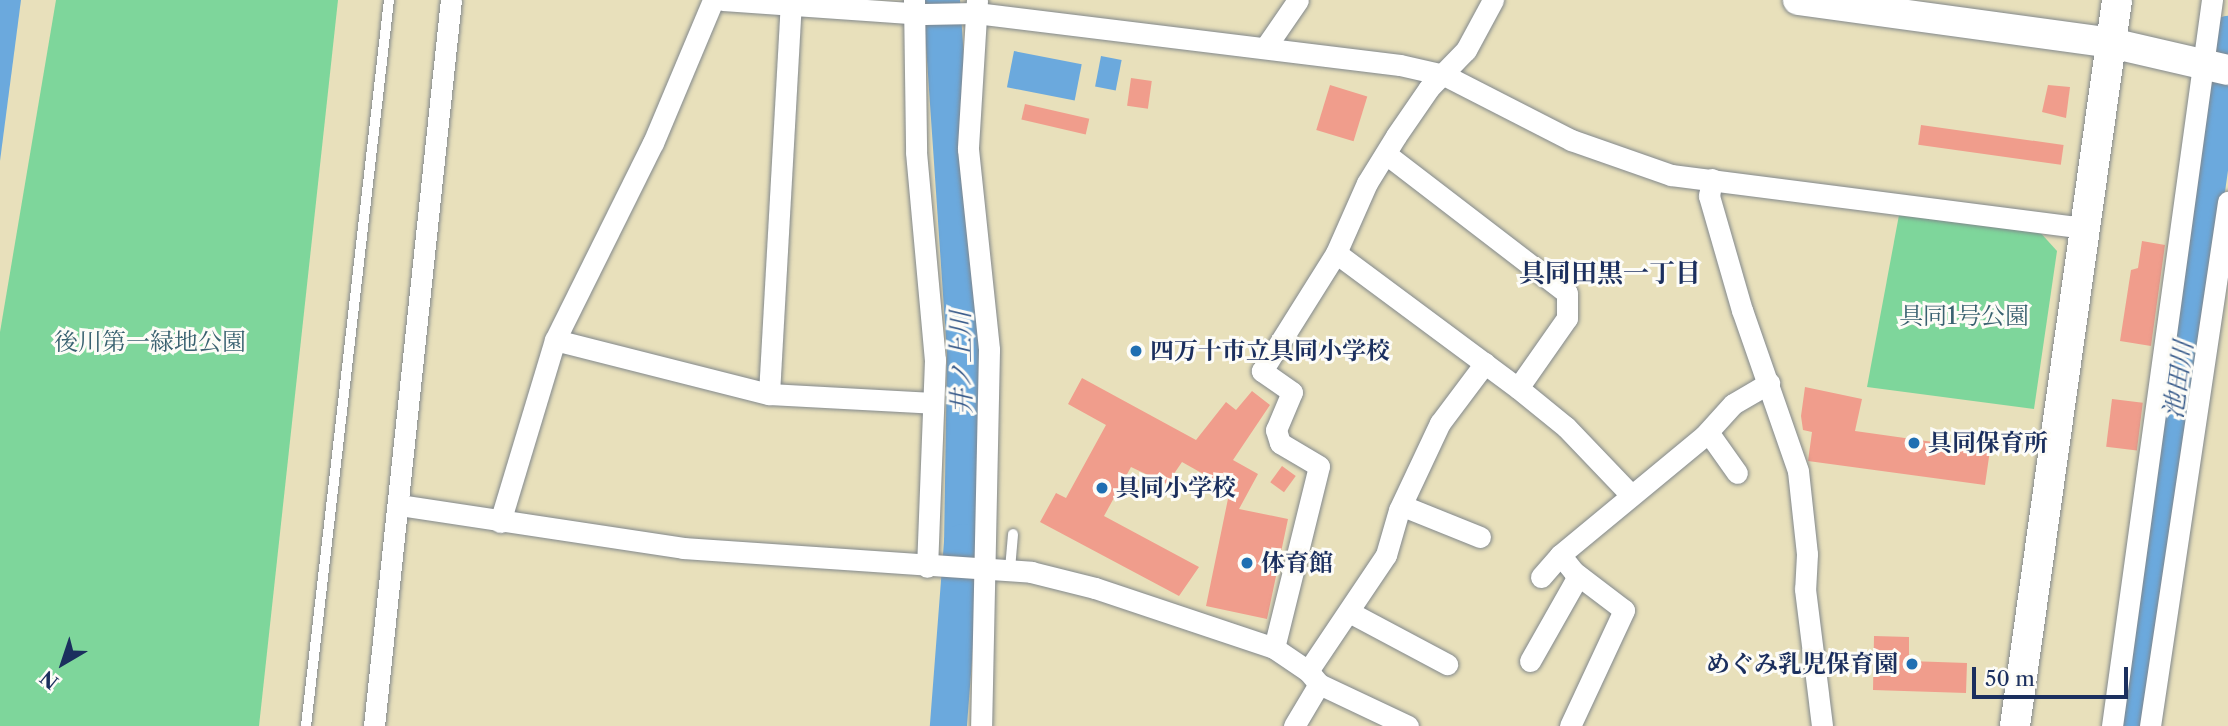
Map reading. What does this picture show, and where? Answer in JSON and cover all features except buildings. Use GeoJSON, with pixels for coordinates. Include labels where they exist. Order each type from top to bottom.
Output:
{"type":"FeatureCollection","features":[{"type":"Feature","properties":{"kind":"street"},"geometry":{"type":"LineString","coordinates":[[374,726],[451,0]]}},
{"type":"Feature","properties":{"kind":"street"},"geometry":{"type":"LineString","coordinates":[[500,522],[555,340],[653,143],[713,0]]}},
{"type":"Feature","properties":{"kind":"street"},"geometry":{"type":"LineString","coordinates":[[723,0],[791,5],[974,9],[1444,75],[1604,153],[1671,175],[2084,228]]}},
{"type":"Feature","properties":{"kind":"street"},"geometry":{"type":"LineString","coordinates":[[1265,48],[1298,0]]}},
{"type":"Feature","properties":{"kind":"street"},"geometry":{"type":"LineString","coordinates":[[1274,648],[1319,466],[1280,443],[1276,430],[1292,392],[1262,371],[1336,253],[1367,183],[1429,88],[1466,50],[1493,0]]}},
{"type":"Feature","properties":{"kind":"street"},"geometry":{"type":"LineString","coordinates":[[1798,0],[1925,10],[2111,43],[2214,66]]}},
{"type":"Feature","properties":{"kind":"street"},"geometry":{"type":"LineString","coordinates":[[2015,726],[2117,0]]}},
{"type":"Feature","properties":{"kind":"street"},"geometry":{"type":"LineString","coordinates":[[2112,726],[2214,66],[2212,0]]}},
{"type":"Feature","properties":{"kind":"street"},"geometry":{"type":"LineString","coordinates":[[769,394],[791,5]]}},
{"type":"Feature","properties":{"kind":"street"},"geometry":{"type":"LineString","coordinates":[[917,9],[916,152],[935,360],[934,568]]}},
{"type":"Feature","properties":{"kind":"street"},"geometry":{"type":"LineString","coordinates":[[974,9],[968,149],[989,351],[981,726]]}},
{"type":"Feature","properties":{"kind":"street"},"geometry":{"type":"LineString","coordinates":[[1386,154],[1567,293],[1567,318],[1518,388]]}},
{"type":"Feature","properties":{"kind":"street"},"geometry":{"type":"LineString","coordinates":[[1712,179],[1709,196],[1742,310],[1769,383],[1803,499],[1805,589],[1822,726]]}},
{"type":"Feature","properties":{"kind":"street"},"geometry":{"type":"LineString","coordinates":[[2150,726],[2228,202]]}},
{"type":"Feature","properties":{"kind":"street"},"geometry":{"type":"LineString","coordinates":[[1336,253],[1518,388],[1568,417],[1629,493]]}},
{"type":"Feature","properties":{"kind":"street"},"geometry":{"type":"LineString","coordinates":[[555,340],[769,394],[933,403]]}},
{"type":"Feature","properties":{"kind":"street"},"geometry":{"type":"LineString","coordinates":[[1294,726],[1314,677],[1386,555],[1403,506],[1440,423],[1485,362]]}},
{"type":"Feature","properties":{"kind":"street"},"geometry":{"type":"LineString","coordinates":[[1541,578],[1560,555],[1629,493],[1708,432],[1733,404],[1769,383]]}},
{"type":"Feature","properties":{"kind":"street"},"geometry":{"type":"LineString","coordinates":[[1708,432],[1737,473]]}},
{"type":"Feature","properties":{"kind":"street"},"geometry":{"type":"LineString","coordinates":[[399,505],[683,548],[934,568],[1010,569],[1096,589],[1274,648],[1314,677],[1408,726]]}},
{"type":"Feature","properties":{"kind":"street"},"geometry":{"type":"LineString","coordinates":[[1403,506],[1480,537]]}},
{"type":"Feature","properties":{"kind":"street"},"geometry":{"type":"LineString","coordinates":[[1560,555],[1578,576],[1624,610],[1570,726]]}},
{"type":"Feature","properties":{"kind":"street"},"geometry":{"type":"LineString","coordinates":[[1530,661],[1578,576]]}},
{"type":"Feature","properties":{"kind":"street"},"geometry":{"type":"LineString","coordinates":[[1351,613],[1447,664]]}},
{"type":"Feature","properties":{"kind":"lane"},"geometry":{"type":"LineString","coordinates":[[306,726],[389,0]]}},
{"type":"Feature","properties":{"kind":"lane"},"geometry":{"type":"LineString","coordinates":[[1010,569],[1013,534]]}},
{"type":"Feature","properties":{"kind":"green space","name":"後川第一緑地公園"},"geometry":{"type":"Polygon","coordinates":[[[56,0],[338,0],[259,726],[0,726],[0,332],[56,0]]]}},
{"type":"Feature","properties":{"kind":"green space","name":"具同1号公園"},"geometry":{"type":"Polygon","coordinates":[[[1899,215],[2038,230],[2057,251],[2034,409],[1867,387],[1899,215]]]}},
{"type":"Feature","properties":{"kind":"water"},"geometry":{"type":"Polygon","coordinates":[[[0,0],[21,0],[0,161],[0,0]]]}},
{"type":"Feature","properties":{"kind":"water"},"geometry":{"type":"Polygon","coordinates":[[[1014,51],[1082,64],[1075,100],[1007,87],[1014,51]]]}},
{"type":"Feature","properties":{"kind":"water"},"geometry":{"type":"Polygon","coordinates":[[[1101,56],[1122,60],[1116,90],[1095,86],[1101,56]]]}},
{"type":"Feature","properties":{"kind":"waterway","name":"井ノ上川"},"geometry":{"type":"LineString","coordinates":[[941,0],[965,355],[962,542],[948,726]]}},
{"type":"Feature","properties":{"kind":"waterway","name":"池田川"},"geometry":{"type":"LineString","coordinates":[[2131,726],[2144,653],[2147,607],[2228,34]]}},
{"type":"Feature","properties":{"kind":"place","name":"四万十市立具同小学校"},"geometry":{"type":"Point","coordinates":[1136,351]}},
{"type":"Feature","properties":{"kind":"place","name":"具同保育所"},"geometry":{"type":"Point","coordinates":[1914,443]}},
{"type":"Feature","properties":{"kind":"place","name":"具同小学校"},"geometry":{"type":"Point","coordinates":[1102,488]}},
{"type":"Feature","properties":{"kind":"place","name":"体育館"},"geometry":{"type":"Point","coordinates":[1247,563]}},
{"type":"Feature","properties":{"kind":"place","name":"めぐみ乳児保育園"},"geometry":{"type":"Point","coordinates":[1912,664]}},
{"type":"Feature","properties":{"kind":"district","name":"具同田黒一丁目"},"geometry":{"type":"Point","coordinates":[1610,274]}}]}
